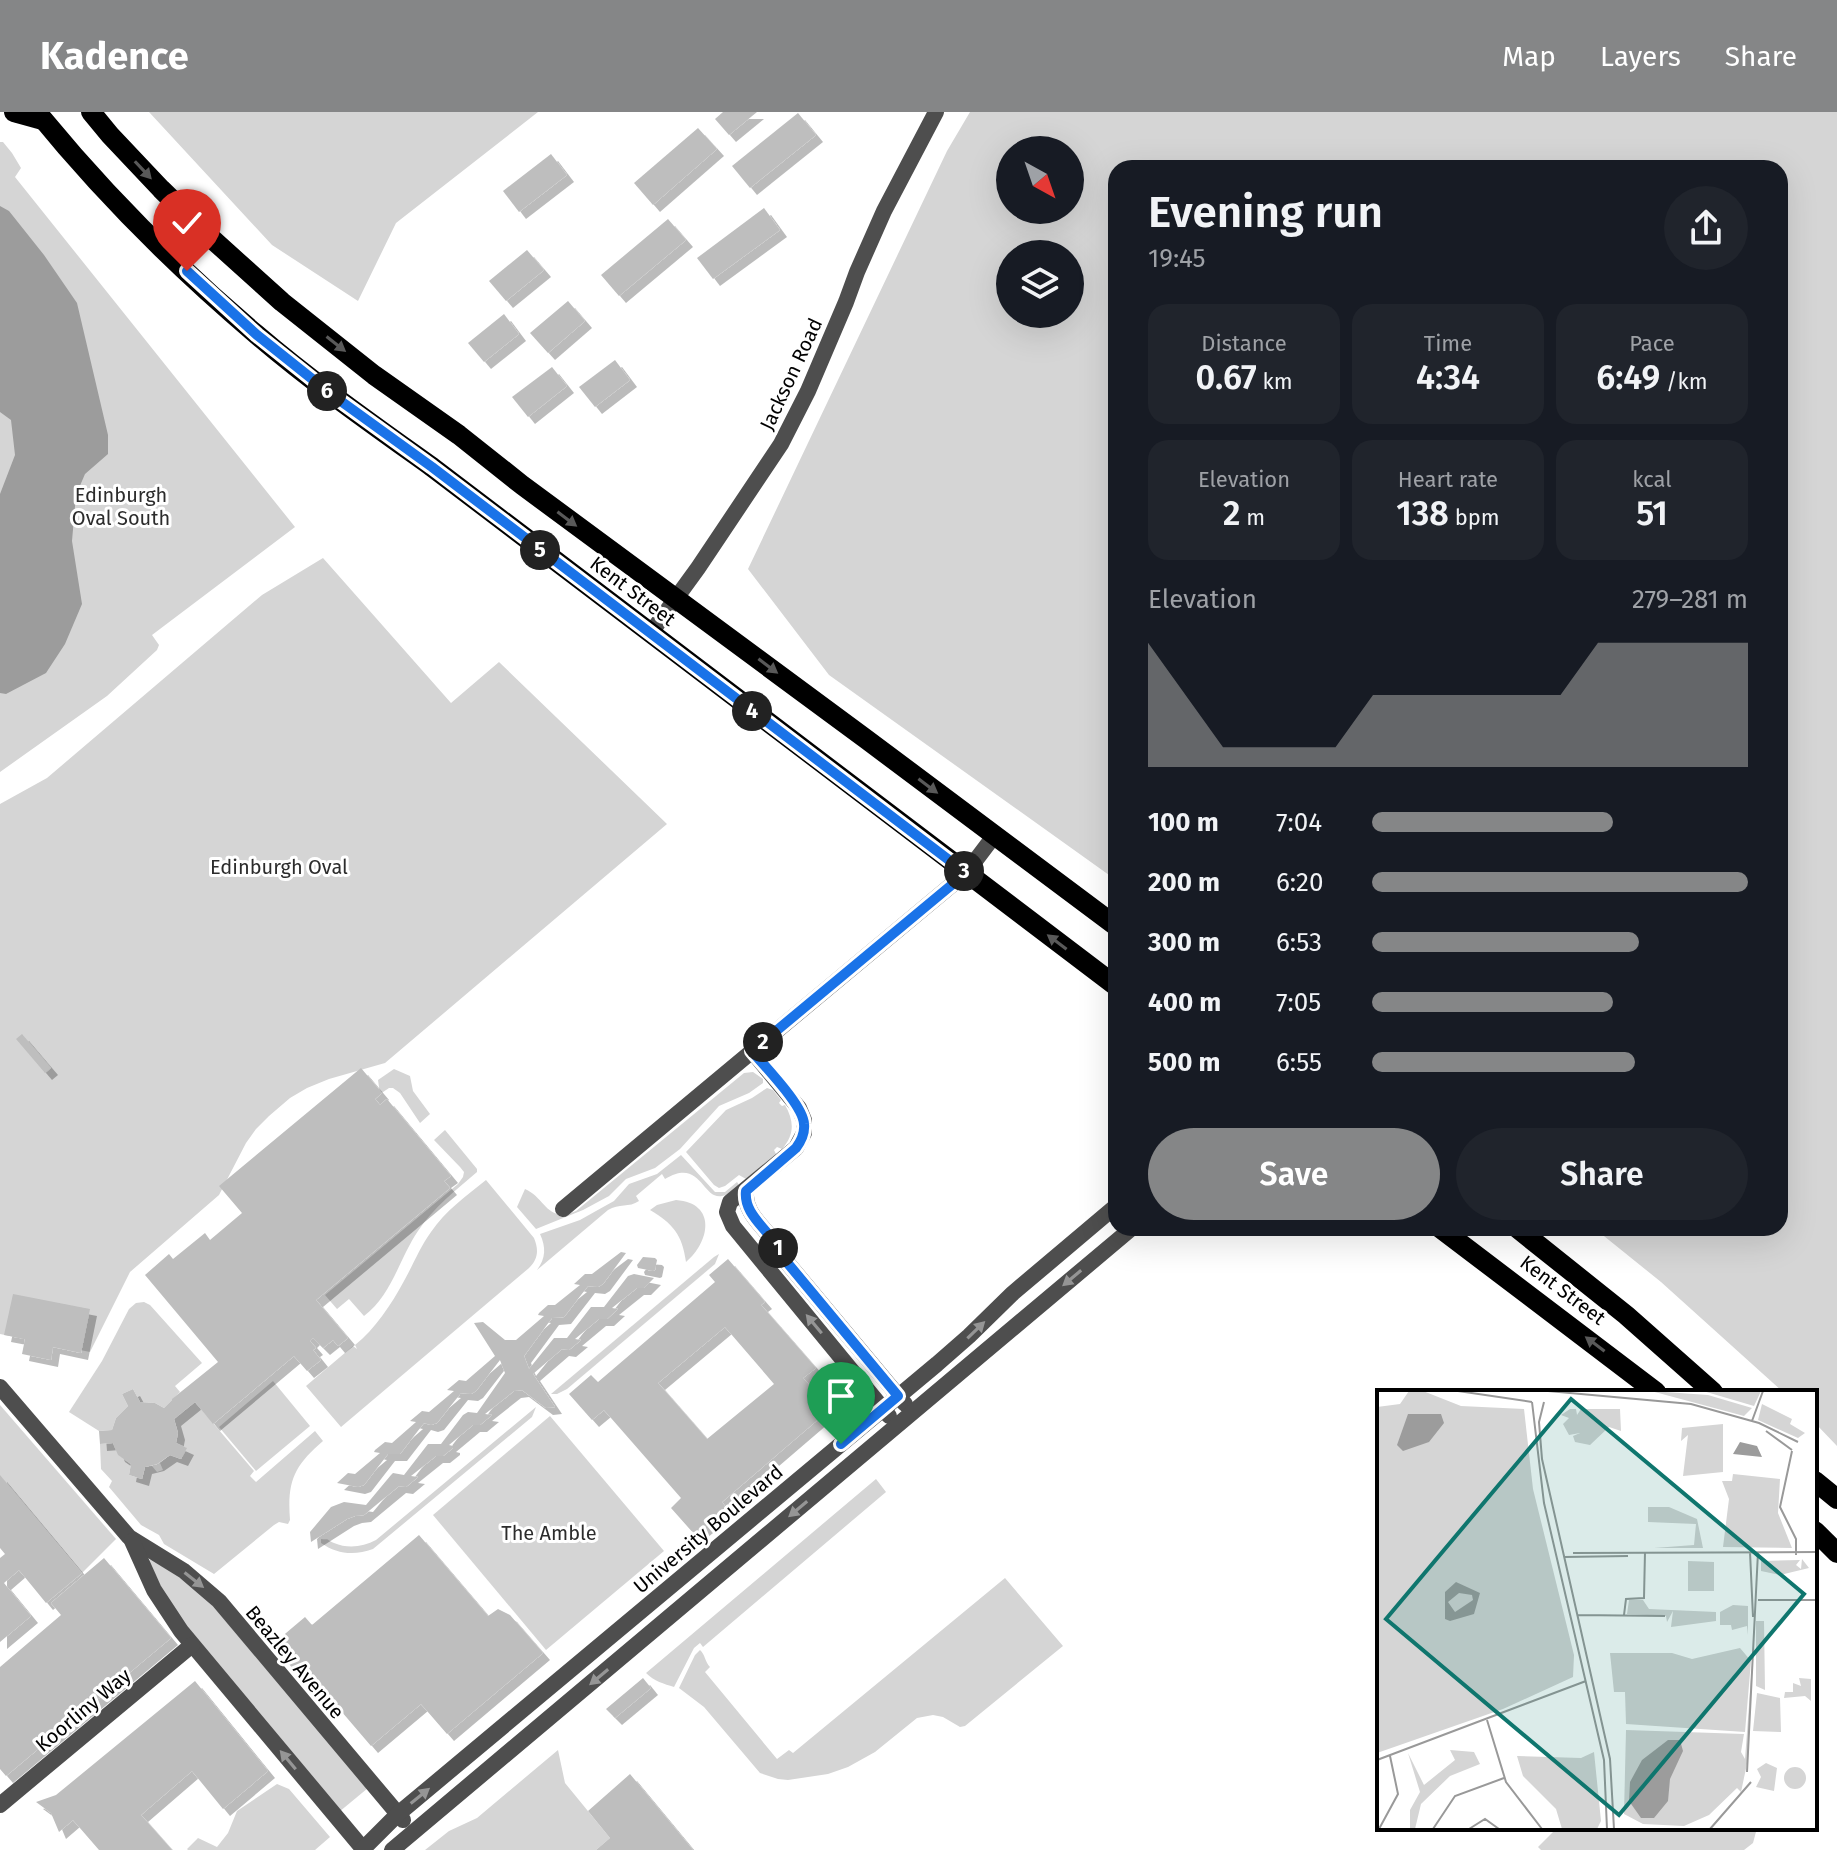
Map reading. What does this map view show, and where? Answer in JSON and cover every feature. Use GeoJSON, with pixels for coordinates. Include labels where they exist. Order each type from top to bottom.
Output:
{"type":"FeatureCollection","features":[{"type":"Feature","properties":{"kind":"main road"},"geometry":{"type":"LineString","coordinates":[[14,112],[40,116]]}},
{"type":"Feature","properties":{"kind":"main road","name":"Kent Street"},"geometry":{"type":"LineString","coordinates":[[91,112],[161,189],[282,302],[374,375],[459,435],[1108,920]]}},
{"type":"Feature","properties":{"kind":"main road","name":"Kent Street"},"geometry":{"type":"LineString","coordinates":[[40,116],[120,205],[257,335],[1108,980]]}},
{"type":"Feature","properties":{"kind":"main road","name":"Kent Street"},"geometry":{"type":"LineString","coordinates":[[1451,1236],[1653,1390]]}},
{"type":"Feature","properties":{"kind":"main road","name":"Kent Street"},"geometry":{"type":"LineString","coordinates":[[1527,1236],[1626,1315],[1711,1390]]}},
{"type":"Feature","properties":{"kind":"main road"},"geometry":{"type":"LineString","coordinates":[[1817,1483],[1837,1499]]}},
{"type":"Feature","properties":{"kind":"main road"},"geometry":{"type":"LineString","coordinates":[[1817,1533],[1837,1553]]}},
{"type":"Feature","properties":{"kind":"street","name":"Jackson Road"},"geometry":{"type":"LineString","coordinates":[[650,634],[788,430],[808,391],[884,211],[936,112]]}},
{"type":"Feature","properties":{"kind":"street"},"geometry":{"type":"LineString","coordinates":[[563,1209],[966,873],[994,836]]}},
{"type":"Feature","properties":{"kind":"street"},"geometry":{"type":"LineString","coordinates":[[752,1051],[799,1108],[805,1126],[796,1148],[730,1202],[727,1212],[733,1226],[897,1426]]}},
{"type":"Feature","properties":{"kind":"street"},"geometry":{"type":"LineString","coordinates":[[746,1191],[748,1208],[776,1244],[780,1254],[913,1413]]}},
{"type":"Feature","properties":{"kind":"street","name":"University Boulevard"},"geometry":{"type":"LineString","coordinates":[[363,1850],[398,1814],[883,1409],[1108,1213]]}},
{"type":"Feature","properties":{"kind":"street"},"geometry":{"type":"LineString","coordinates":[[392,1850],[1123,1236]]}},
{"type":"Feature","properties":{"kind":"street","name":"Beazley Avenue"},"geometry":{"type":"LineString","coordinates":[[0,1387],[129,1537],[159,1598],[192,1645],[363,1850]]}},
{"type":"Feature","properties":{"kind":"street","name":"Beazley Avenue"},"geometry":{"type":"LineString","coordinates":[[129,1537],[184,1571],[219,1601],[413,1832]]}},
{"type":"Feature","properties":{"kind":"street","name":"Koorliny Way"},"geometry":{"type":"LineString","coordinates":[[0,1805],[192,1645]]}},
{"type":"Feature","properties":{"kind":"green space"},"geometry":{"type":"Polygon","coordinates":[[[149,112],[538,112],[396,223],[358,301],[272,245],[149,112]]]}},
{"type":"Feature","properties":{"kind":"green space"},"geometry":{"type":"Polygon","coordinates":[[[970,112],[1837,112],[1837,1446],[1817,1425],[1817,1390],[1781,1390],[1661,1282],[1604,1236],[1788,1236],[1788,160],[1108,160],[1108,874],[829,675],[748,569],[947,151],[970,112]]]}},
{"type":"Feature","properties":{"kind":"green space","name":"Edinburgh Oval South"},"geometry":{"type":"Polygon","coordinates":[[[0,142],[12,153],[21,168],[15,177],[295,527],[152,635],[159,645],[157,650],[107,696],[0,772],[0,142]]]}},
{"type":"Feature","properties":{"kind":"green space","name":"Edinburgh Oval"},"geometry":{"type":"Polygon","coordinates":[[[323,558],[451,703],[499,662],[667,824],[385,1063],[307,1088],[269,1116],[246,1143],[219,1195],[130,1272],[90,1352],[0,1334],[0,804],[47,778],[262,595],[323,558]]]}},
{"type":"Feature","properties":{"kind":"green space"},"geometry":{"type":"Polygon","coordinates":[[[394,1069],[410,1076],[413,1091],[430,1114],[420,1123],[400,1093],[389,1088],[380,1094],[378,1080],[394,1069]]]}},
{"type":"Feature","properties":{"kind":"green space"},"geometry":{"type":"Polygon","coordinates":[[[753,1072],[763,1079],[763,1083],[719,1106],[680,1149],[655,1168],[626,1179],[609,1196],[583,1210],[536,1229],[517,1207],[525,1189],[553,1212],[566,1214],[576,1211],[744,1073],[753,1072]]]}},
{"type":"Feature","properties":{"kind":"green space"},"geometry":{"type":"Polygon","coordinates":[[[767,1088],[773,1090],[781,1100],[779,1103],[785,1105],[788,1111],[792,1127],[789,1138],[782,1149],[777,1147],[774,1150],[776,1154],[746,1179],[739,1175],[719,1188],[686,1152],[726,1110],[767,1088]]]}},
{"type":"Feature","properties":{"kind":"green space"},"geometry":{"type":"Polygon","coordinates":[[[445,1130],[477,1172],[424,1222],[374,1307],[364,1316],[349,1299],[337,1309],[325,1295],[463,1177],[464,1172],[434,1140],[445,1130]]]}},
{"type":"Feature","properties":{"kind":"green space"},"geometry":{"type":"Polygon","coordinates":[[[681,1155],[715,1192],[725,1192],[737,1182],[739,1185],[722,1196],[715,1196],[694,1176],[686,1173],[665,1179],[662,1174],[636,1196],[639,1201],[608,1210],[537,1270],[544,1252],[540,1234],[580,1220],[614,1201],[629,1184],[657,1174],[681,1155]]]}},
{"type":"Feature","properties":{"kind":"green space"},"geometry":{"type":"Polygon","coordinates":[[[486,1180],[534,1238],[536,1258],[529,1268],[341,1427],[306,1386],[353,1346],[357,1349],[355,1345],[376,1324],[394,1299],[437,1224],[486,1180]]]}},
{"type":"Feature","properties":{"kind":"green space"},"geometry":{"type":"Polygon","coordinates":[[[676,1200],[698,1208],[704,1216],[704,1234],[694,1254],[686,1262],[675,1231],[650,1210],[676,1200]]]}},
{"type":"Feature","properties":{"kind":"green space"},"geometry":{"type":"Polygon","coordinates":[[[719,1254],[715,1264],[567,1389],[551,1394],[714,1257],[719,1254]]]}},
{"type":"Feature","properties":{"kind":"green space"},"geometry":{"type":"Polygon","coordinates":[[[144,1302],[202,1363],[175,1386],[180,1392],[164,1408],[155,1403],[140,1402],[133,1389],[122,1394],[128,1406],[116,1418],[112,1430],[99,1431],[69,1412],[102,1361],[129,1309],[136,1303],[144,1302]]]}},
{"type":"Feature","properties":{"kind":"green space"},"geometry":{"type":"Polygon","coordinates":[[[273,1381],[310,1426],[256,1471],[219,1427],[273,1381]]]}},
{"type":"Feature","properties":{"kind":"green space"},"geometry":{"type":"Polygon","coordinates":[[[195,1402],[254,1471],[250,1476],[256,1482],[315,1431],[323,1441],[305,1458],[294,1475],[288,1524],[279,1522],[274,1525],[214,1574],[164,1544],[159,1535],[141,1525],[109,1487],[112,1481],[101,1469],[100,1444],[113,1443],[119,1455],[131,1464],[129,1475],[142,1479],[145,1467],[152,1466],[157,1472],[163,1470],[160,1463],[170,1455],[181,1459],[186,1448],[176,1443],[178,1433],[174,1419],[195,1402]]]}},
{"type":"Feature","properties":{"kind":"green space"},"geometry":{"type":"Polygon","coordinates":[[[0,1405],[116,1539],[82,1573],[0,1476],[0,1405]]]}},
{"type":"Feature","properties":{"kind":"green space"},"geometry":{"type":"Polygon","coordinates":[[[536,1407],[532,1417],[373,1549],[346,1553],[321,1543],[321,1539],[327,1539],[339,1545],[355,1546],[376,1540],[536,1407]]]}},
{"type":"Feature","properties":{"kind":"green space","name":"The Amble"},"geometry":{"type":"Polygon","coordinates":[[[550,1416],[664,1551],[546,1650],[433,1515],[550,1416]]]}},
{"type":"Feature","properties":{"kind":"green space"},"geometry":{"type":"Polygon","coordinates":[[[876,1479],[886,1492],[703,1647],[700,1643],[694,1648],[674,1687],[646,1673],[876,1479]]]}},
{"type":"Feature","properties":{"kind":"green space"},"geometry":{"type":"Polygon","coordinates":[[[151,1559],[200,1591],[368,1788],[339,1812],[173,1612],[149,1561],[151,1559]]]}},
{"type":"Feature","properties":{"kind":"green space"},"geometry":{"type":"Polygon","coordinates":[[[1005,1578],[1063,1646],[965,1726],[960,1727],[933,1715],[917,1718],[875,1752],[828,1774],[788,1780],[760,1773],[704,1707],[679,1688],[700,1650],[710,1667],[705,1672],[777,1759],[789,1750],[793,1753],[1005,1578]]]}},
{"type":"Feature","properties":{"kind":"green space"},"geometry":{"type":"Polygon","coordinates":[[[558,1750],[565,1783],[610,1838],[596,1850],[425,1850],[449,1831],[477,1818],[558,1750]]]}},
{"type":"Feature","properties":{"kind":"green space"},"geometry":{"type":"Polygon","coordinates":[[[277,1784],[289,1789],[330,1837],[315,1850],[187,1849],[198,1838],[217,1847],[228,1833],[237,1811],[277,1784]]]}},
{"type":"Feature","properties":{"kind":"green space"},"geometry":{"type":"Polygon","coordinates":[[[1555,1830],[1756,1830],[1753,1843],[1744,1850],[1541,1850],[1538,1847],[1555,1830]]]}},
{"type":"Feature","properties":{"kind":"shaded area"},"geometry":{"type":"Polygon","coordinates":[[[0,206],[9,211],[44,255],[77,303],[108,435],[108,454],[85,474],[76,495],[72,541],[82,604],[65,644],[46,673],[6,694],[0,693],[0,494],[15,455],[11,420],[0,412],[0,206]]]}},
{"type":"Feature","properties":{"kind":"building"},"geometry":{"type":"Polygon","coordinates":[[[723,112],[757,112],[729,135],[715,119],[723,112]]]}},
{"type":"Feature","properties":{"kind":"building"},"geometry":{"type":"Polygon","coordinates":[[[798,113],[816,135],[750,188],[732,166],[798,113]]]}},
{"type":"Feature","properties":{"kind":"building"},"geometry":{"type":"Polygon","coordinates":[[[698,128],[717,149],[653,205],[634,183],[698,128]]]}},
{"type":"Feature","properties":{"kind":"building"},"geometry":{"type":"Polygon","coordinates":[[[551,154],[567,175],[519,212],[503,191],[551,154]]]}},
{"type":"Feature","properties":{"kind":"building"},"geometry":{"type":"Polygon","coordinates":[[[764,208],[780,230],[713,279],[697,258],[764,208]]]}},
{"type":"Feature","properties":{"kind":"building"},"geometry":{"type":"Polygon","coordinates":[[[668,219],[686,240],[619,296],[601,275],[668,219]]]}},
{"type":"Feature","properties":{"kind":"building"},"geometry":{"type":"Polygon","coordinates":[[[527,250],[544,270],[506,301],[489,281],[527,250]]]}},
{"type":"Feature","properties":{"kind":"building"},"geometry":{"type":"Polygon","coordinates":[[[568,301],[585,321],[548,353],[530,333],[568,301]]]}},
{"type":"Feature","properties":{"kind":"building"},"geometry":{"type":"Polygon","coordinates":[[[504,314],[519,334],[484,362],[468,343],[504,314]]]}},
{"type":"Feature","properties":{"kind":"building"},"geometry":{"type":"Polygon","coordinates":[[[615,360],[630,380],[595,407],[579,387],[615,360]]]}},
{"type":"Feature","properties":{"kind":"building"},"geometry":{"type":"Polygon","coordinates":[[[552,367],[567,386],[528,417],[512,397],[552,367]]]}},
{"type":"Feature","properties":{"kind":"building"},"geometry":{"type":"Polygon","coordinates":[[[22,1034],[51,1068],[45,1073],[16,1039],[22,1034]]]}},
{"type":"Feature","properties":{"kind":"building"},"geometry":{"type":"Polygon","coordinates":[[[361,1068],[382,1093],[375,1099],[380,1105],[387,1099],[451,1176],[444,1181],[450,1188],[316,1300],[348,1338],[338,1346],[333,1340],[323,1348],[313,1338],[310,1341],[316,1348],[313,1350],[321,1360],[307,1371],[294,1356],[213,1424],[195,1402],[174,1419],[178,1433],[176,1443],[187,1448],[181,1459],[170,1455],[157,1464],[145,1467],[142,1479],[129,1475],[131,1464],[118,1455],[113,1443],[100,1444],[99,1431],[112,1430],[116,1418],[128,1406],[122,1394],[133,1389],[140,1402],[155,1403],[164,1408],[218,1362],[145,1275],[169,1254],[173,1259],[205,1233],[210,1240],[242,1213],[219,1186],[361,1068]]]}},
{"type":"Feature","properties":{"kind":"building"},"geometry":{"type":"Polygon","coordinates":[[[621,1252],[626,1253],[603,1284],[588,1286],[564,1317],[552,1318],[524,1356],[529,1369],[554,1338],[567,1338],[591,1307],[604,1307],[628,1276],[634,1274],[654,1278],[612,1308],[618,1309],[607,1319],[599,1319],[575,1339],[581,1340],[569,1350],[562,1349],[533,1374],[555,1407],[546,1408],[522,1390],[514,1391],[485,1414],[492,1415],[480,1425],[473,1425],[449,1445],[453,1448],[443,1456],[436,1456],[411,1476],[418,1477],[406,1487],[399,1486],[364,1515],[347,1519],[311,1542],[310,1532],[331,1507],[344,1502],[366,1505],[393,1473],[404,1475],[428,1444],[441,1444],[463,1415],[477,1413],[505,1373],[500,1360],[476,1391],[461,1393],[437,1423],[424,1423],[400,1454],[388,1454],[364,1485],[358,1487],[337,1483],[348,1473],[355,1474],[380,1453],[375,1450],[385,1442],[392,1443],[416,1422],[410,1421],[422,1411],[429,1412],[454,1391],[447,1390],[459,1380],[466,1381],[495,1356],[474,1323],[483,1322],[505,1340],[516,1340],[544,1316],[538,1315],[548,1305],[555,1305],[580,1285],[574,1284],[585,1274],[592,1274],[621,1252]]]}},
{"type":"Feature","properties":{"kind":"building"},"geometry":{"type":"Polygon","coordinates":[[[643,1257],[657,1260],[655,1270],[638,1268],[643,1257]]]}},
{"type":"Feature","properties":{"kind":"building"},"geometry":{"type":"Polygon","coordinates":[[[728,1259],[765,1302],[761,1305],[816,1368],[803,1378],[813,1389],[826,1378],[851,1405],[828,1424],[821,1417],[722,1502],[727,1509],[695,1535],[671,1508],[681,1498],[604,1410],[592,1420],[569,1394],[591,1375],[598,1382],[715,1282],[709,1275],[728,1259]],[[725,1327],[658,1383],[707,1439],[774,1384],[725,1327]]]}},
{"type":"Feature","properties":{"kind":"building"},"geometry":{"type":"Polygon","coordinates":[[[13,1294],[90,1309],[81,1353],[53,1347],[51,1360],[22,1354],[25,1339],[4,1335],[13,1294]]]}},
{"type":"Feature","properties":{"kind":"building"},"geometry":{"type":"Polygon","coordinates":[[[0,1475],[82,1573],[46,1603],[19,1570],[4,1583],[31,1616],[0,1642],[0,1558],[5,1554],[0,1548],[0,1475]]]}},
{"type":"Feature","properties":{"kind":"building"},"geometry":{"type":"Polygon","coordinates":[[[419,1535],[488,1616],[498,1609],[510,1615],[543,1653],[447,1734],[421,1704],[371,1746],[300,1663],[293,1669],[273,1644],[305,1617],[312,1625],[419,1535]]]}},
{"type":"Feature","properties":{"kind":"building"},"geometry":{"type":"Polygon","coordinates":[[[104,1558],[171,1638],[6,1776],[0,1769],[0,1667],[61,1615],[51,1603],[104,1558]]]}},
{"type":"Feature","properties":{"kind":"building"},"geometry":{"type":"Polygon","coordinates":[[[643,1678],[651,1688],[615,1718],[606,1709],[643,1678]]]}},
{"type":"Feature","properties":{"kind":"building"},"geometry":{"type":"Polygon","coordinates":[[[195,1681],[268,1771],[223,1809],[192,1771],[141,1815],[172,1850],[99,1850],[73,1820],[59,1832],[51,1813],[36,1802],[56,1795],[195,1681]]]}},
{"type":"Feature","properties":{"kind":"building"},"geometry":{"type":"Polygon","coordinates":[[[630,1774],[693,1850],[596,1850],[610,1838],[588,1811],[630,1774]]]}},
{"type":"Feature","properties":{"kind":"route"},"geometry":{"type":"LineString","coordinates":[[187,271],[257,335],[331,394],[432,467],[966,873],[752,1051],[799,1108],[805,1126],[796,1148],[746,1191],[748,1208],[776,1244],[780,1254],[898,1396],[841,1444]]}}]}
